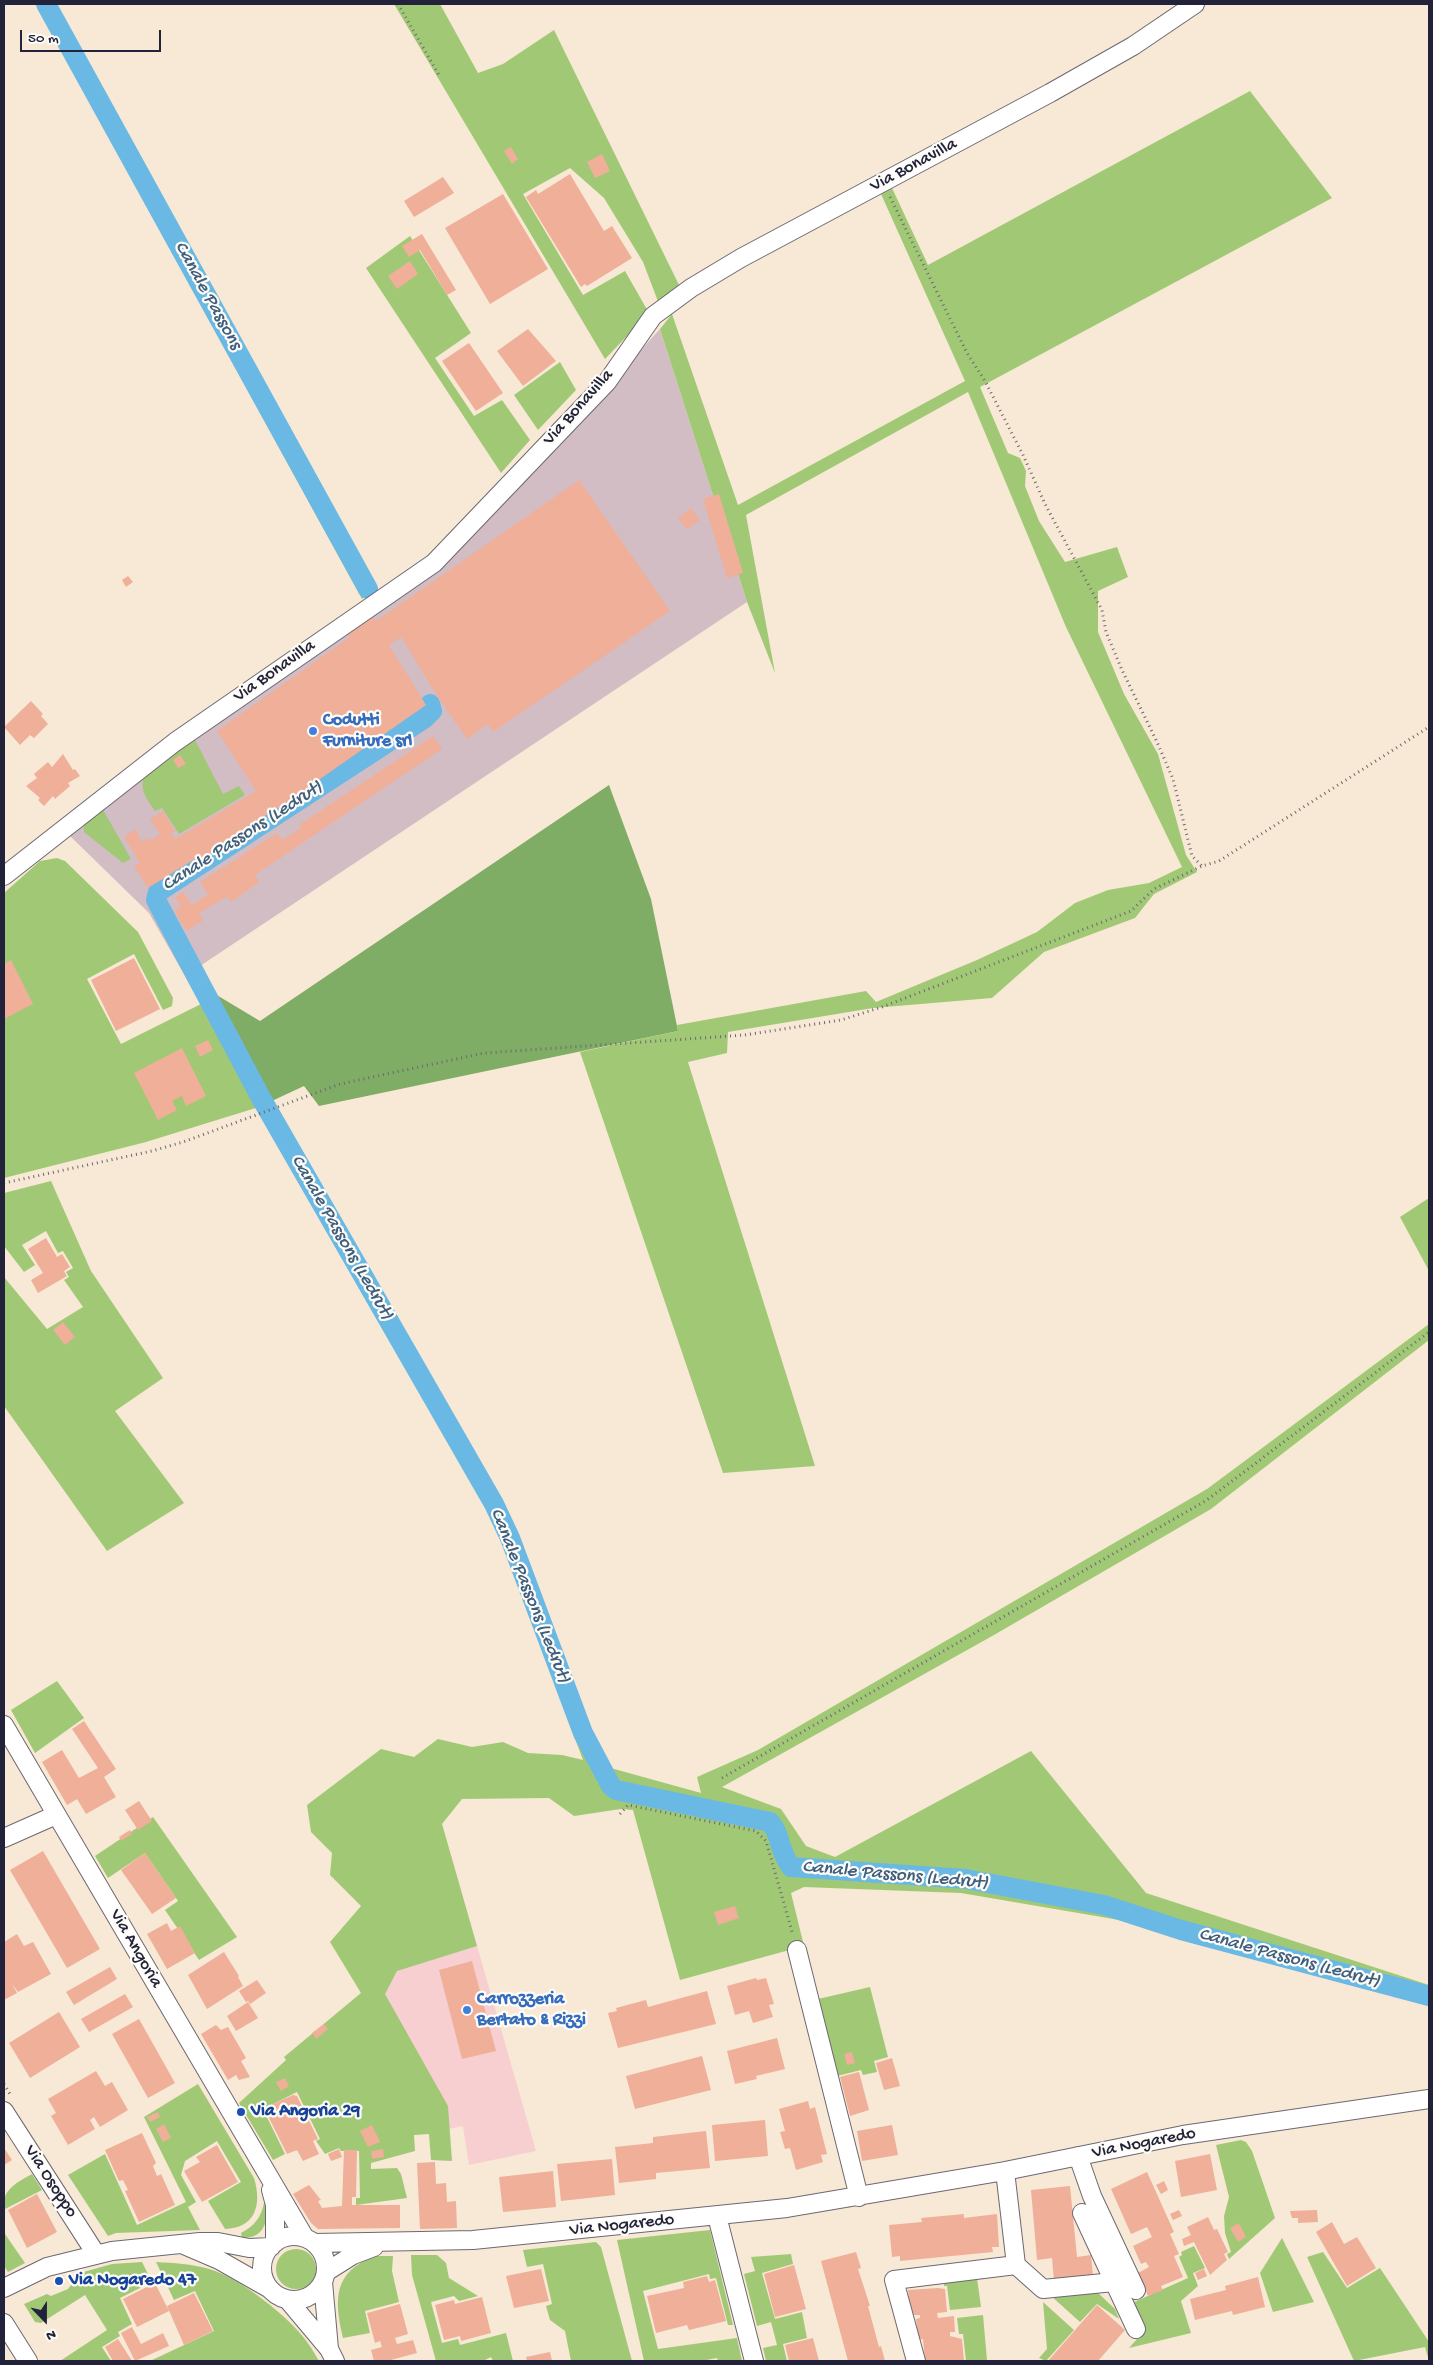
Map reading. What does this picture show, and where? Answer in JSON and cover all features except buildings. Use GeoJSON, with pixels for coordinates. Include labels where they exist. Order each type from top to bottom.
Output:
{"type":"FeatureCollection","features":[{"type":"Feature","properties":{"kind":"street","name":"Via Bonavilla"},"geometry":{"type":"LineString","coordinates":[[4,876],[175,742],[434,564],[607,382],[653,316],[691,288],[741,258],[1116,55],[1195,4]]}},
{"type":"Feature","properties":{"kind":"street","name":"Via Angoria"},"geometry":{"type":"LineString","coordinates":[[4,1725],[265,2173],[310,2241]]}},
{"type":"Feature","properties":{"kind":"street"},"geometry":{"type":"LineString","coordinates":[[4,1838],[56,1815]]}},
{"type":"Feature","properties":{"kind":"street"},"geometry":{"type":"LineString","coordinates":[[797,1950],[859,2196]]}},
{"type":"Feature","properties":{"kind":"street","name":"Via Nogaredo"},"geometry":{"type":"LineString","coordinates":[[310,2241],[383,2243],[473,2240],[717,2216],[859,2196],[1005,2171],[1240,2126],[1429,2099]]}},
{"type":"Feature","properties":{"kind":"street","name":"Via Osoppo"},"geometry":{"type":"LineString","coordinates":[[4,2111],[96,2254]]}},
{"type":"Feature","properties":{"kind":"street"},"geometry":{"type":"LineString","coordinates":[[1078,2156],[1084,2177],[1136,2290]]}},
{"type":"Feature","properties":{"kind":"street"},"geometry":{"type":"LineString","coordinates":[[1005,2171],[1016,2265],[1043,2289],[1114,2282]]}},
{"type":"Feature","properties":{"kind":"street","name":"Via Angoria"},"geometry":{"type":"LineString","coordinates":[[265,2173],[275,2205],[273,2245]]}},
{"type":"Feature","properties":{"kind":"street"},"geometry":{"type":"LineString","coordinates":[[1082,2213],[1136,2329]]}},
{"type":"Feature","properties":{"kind":"street"},"geometry":{"type":"LineString","coordinates":[[717,2216],[754,2361]]}},
{"type":"Feature","properties":{"kind":"street"},"geometry":{"type":"LineString","coordinates":[[5,2284],[47,2267],[96,2254],[137,2248],[218,2242],[249,2248],[273,2245],[295,2236],[310,2241],[322,2252],[326,2262],[324,2277],[332,2355]]}},
{"type":"Feature","properties":{"kind":"street","name":"Via Nogaredo"},"geometry":{"type":"LineString","coordinates":[[324,2277],[354,2256],[383,2243]]}},
{"type":"Feature","properties":{"kind":"street"},"geometry":{"type":"LineString","coordinates":[[184,2245],[219,2260],[287,2299],[332,2355]]}},
{"type":"Feature","properties":{"kind":"street"},"geometry":{"type":"LineString","coordinates":[[270,2289],[262,2270],[264,2260],[273,2245]]}},
{"type":"Feature","properties":{"kind":"street"},"geometry":{"type":"LineString","coordinates":[[916,2361],[894,2280],[1016,2265]]}},
{"type":"Feature","properties":{"kind":"street"},"geometry":{"type":"LineString","coordinates":[[287,2299],[298,2300],[308,2297],[316,2291],[324,2277]]}},
{"type":"Feature","properties":{"kind":"street"},"geometry":{"type":"LineString","coordinates":[[4,2323],[28,2361]]}},
{"type":"Feature","properties":{"kind":"path"},"geometry":{"type":"LineString","coordinates":[[398,4],[440,77]]}},
{"type":"Feature","properties":{"kind":"path"},"geometry":{"type":"LineString","coordinates":[[882,182],[968,353],[985,381],[1023,455],[1045,504],[1102,610],[1106,632],[1173,779],[1192,856],[1202,866]]}},
{"type":"Feature","properties":{"kind":"path"},"geometry":{"type":"LineString","coordinates":[[4,1183],[152,1151],[183,1142],[340,1084],[484,1053],[745,1035],[842,1020],[891,1004],[1131,911],[1154,889],[1202,866],[1219,861],[1429,727]]}},
{"type":"Feature","properties":{"kind":"path"},"geometry":{"type":"LineString","coordinates":[[722,1778],[1207,1500],[1429,1332]]}},
{"type":"Feature","properties":{"kind":"path"},"geometry":{"type":"LineString","coordinates":[[620,1814],[628,1805],[756,1831],[766,1841],[797,1950]]}},
{"type":"Feature","properties":{"kind":"shaded area"},"geometry":{"type":"Polygon","coordinates":[[[660,329],[747,602],[185,976],[149,913],[69,835],[154,766],[435,573],[489,518],[660,329]]]}},
{"type":"Feature","properties":{"kind":"shaded area"},"geometry":{"type":"Polygon","coordinates":[[[442,1824],[536,2151],[469,2165],[463,2126],[448,2129],[448,2114],[344,1944],[442,1824]]]}},
{"type":"Feature","properties":{"kind":"green space"},"geometry":{"type":"Polygon","coordinates":[[[36,4],[51,4],[374,590],[362,599],[36,4]]]}},
{"type":"Feature","properties":{"kind":"green space"},"geometry":{"type":"Polygon","coordinates":[[[394,4],[440,4],[478,73],[503,64],[554,30],[680,287],[659,304],[643,262],[604,198],[570,168],[523,194],[583,295],[625,271],[649,313],[605,359],[394,4]]]}},
{"type":"Feature","properties":{"kind":"green space"},"geometry":{"type":"Polygon","coordinates":[[[1250,91],[1332,198],[980,387],[1008,453],[1020,458],[1026,471],[1025,486],[1039,521],[1065,562],[1117,547],[1128,577],[1098,591],[1098,632],[1124,694],[1158,754],[1186,855],[1197,872],[1154,894],[1135,918],[1044,952],[992,998],[873,1008],[728,1032],[727,1053],[688,1062],[815,1466],[723,1473],[580,1052],[678,1031],[677,1025],[866,991],[876,1002],[977,960],[1037,932],[1075,903],[1108,890],[1149,883],[1182,867],[1066,627],[968,392],[746,515],[775,673],[747,602],[660,329],[672,314],[738,505],[965,381],[881,194],[892,188],[928,265],[1250,91]]]}},
{"type":"Feature","properties":{"kind":"green space"},"geometry":{"type":"Polygon","coordinates":[[[410,236],[471,333],[435,358],[474,416],[502,400],[530,440],[501,473],[366,268],[410,236]]]}},
{"type":"Feature","properties":{"kind":"green space"},"geometry":{"type":"Polygon","coordinates":[[[560,362],[576,390],[538,430],[514,395],[560,362]]]}},
{"type":"Feature","properties":{"kind":"green space"},"geometry":{"type":"Polygon","coordinates":[[[194,738],[223,794],[239,786],[245,795],[179,834],[162,808],[155,811],[144,794],[142,784],[145,774],[194,738]]]}},
{"type":"Feature","properties":{"kind":"green space"},"geometry":{"type":"Polygon","coordinates":[[[609,785],[651,899],[678,1031],[319,1106],[304,1086],[259,1107],[185,976],[260,1021],[609,785]]]}},
{"type":"Feature","properties":{"kind":"green space"},"geometry":{"type":"Polygon","coordinates":[[[102,808],[131,859],[123,863],[84,832],[83,824],[102,808]]]}},
{"type":"Feature","properties":{"kind":"green space"},"geometry":{"type":"Polygon","coordinates":[[[57,858],[65,861],[138,932],[173,998],[172,1006],[163,1010],[134,954],[87,979],[121,1044],[201,1004],[259,1106],[269,1102],[499,1499],[589,1736],[607,1767],[701,1793],[697,1777],[758,1750],[1207,1489],[1429,1324],[1429,1340],[1211,1509],[994,1635],[722,1787],[781,1809],[806,1846],[835,1857],[1031,1751],[1146,1893],[1429,1985],[1429,2004],[1147,1929],[1125,1921],[961,1893],[804,1887],[791,1893],[804,1946],[680,1980],[633,1810],[621,1809],[574,1816],[549,1798],[462,1799],[442,1824],[477,1946],[397,1971],[385,1994],[448,2106],[452,2161],[431,2160],[429,2134],[414,2135],[415,2151],[371,2163],[371,2169],[397,2168],[401,2174],[407,2198],[356,2205],[356,2198],[360,2198],[359,2151],[341,2151],[339,2148],[325,2154],[316,2141],[320,2139],[297,2092],[263,2109],[285,2154],[273,2160],[239,2103],[286,2060],[284,2057],[361,1993],[330,1942],[361,1906],[330,1875],[332,1853],[311,1832],[307,1805],[381,1749],[414,1757],[438,1739],[472,1747],[503,1742],[528,1753],[562,1755],[583,1760],[505,1550],[486,1506],[259,1107],[146,1142],[4,1178],[4,893],[40,861],[57,858]]]}},
{"type":"Feature","properties":{"kind":"green space"},"geometry":{"type":"Polygon","coordinates":[[[51,1181],[91,1271],[163,1378],[115,1411],[184,1503],[107,1551],[4,1406],[4,1277],[47,1329],[83,1307],[64,1280],[69,1277],[66,1272],[73,1268],[63,1251],[58,1253],[46,1231],[22,1245],[35,1265],[24,1272],[4,1246],[4,1193],[51,1181]]]}},
{"type":"Feature","properties":{"kind":"green space"},"geometry":{"type":"Polygon","coordinates":[[[1429,1198],[1429,1271],[1400,1217],[1429,1198]]]}},
{"type":"Feature","properties":{"kind":"green space"},"geometry":{"type":"Polygon","coordinates":[[[57,1681],[84,1718],[35,1753],[11,1710],[57,1681]]]}},
{"type":"Feature","properties":{"kind":"green space"},"geometry":{"type":"Polygon","coordinates":[[[153,1817],[237,1937],[199,1960],[165,1910],[178,1901],[145,1853],[108,1878],[95,1856],[153,1817]]]}},
{"type":"Feature","properties":{"kind":"green space"},"geometry":{"type":"Polygon","coordinates":[[[870,1987],[888,2057],[874,2061],[877,2072],[863,2075],[861,2070],[837,2076],[818,1999],[870,1987]]]}},
{"type":"Feature","properties":{"kind":"green space"},"geometry":{"type":"Polygon","coordinates":[[[198,2084],[254,2178],[257,2205],[254,2213],[244,2224],[235,2228],[225,2229],[208,2201],[241,2182],[217,2141],[185,2161],[181,2175],[196,2202],[188,2207],[200,2230],[116,2233],[108,2236],[68,2175],[105,2154],[137,2225],[186,2202],[144,2117],[198,2084]]]}},
{"type":"Feature","properties":{"kind":"green space"},"geometry":{"type":"Polygon","coordinates":[[[1241,2140],[1246,2142],[1252,2151],[1275,2218],[1229,2259],[1227,2254],[1231,2252],[1225,2233],[1224,2216],[1229,2197],[1216,2145],[1241,2140]]]}},
{"type":"Feature","properties":{"kind":"green space"},"geometry":{"type":"Polygon","coordinates":[[[32,2174],[42,2190],[5,2209],[5,2197],[11,2187],[32,2174]]]}},
{"type":"Feature","properties":{"kind":"green space"},"geometry":{"type":"Polygon","coordinates":[[[264,2203],[268,2203],[267,2216],[263,2228],[256,2235],[242,2238],[241,2233],[256,2221],[264,2203]]]}},
{"type":"Feature","properties":{"kind":"green space"},"geometry":{"type":"Polygon","coordinates":[[[710,2230],[733,2325],[728,2325],[716,2278],[710,2279],[709,2274],[643,2291],[658,2349],[737,2338],[742,2361],[718,2361],[717,2358],[701,2361],[644,2361],[617,2240],[710,2230]]]}},
{"type":"Feature","properties":{"kind":"green space"},"geometry":{"type":"Polygon","coordinates":[[[5,2234],[25,2263],[8,2272],[4,2266],[5,2234]]]}},
{"type":"Feature","properties":{"kind":"green space"},"geometry":{"type":"Polygon","coordinates":[[[1282,2238],[1314,2302],[1273,2312],[1260,2273],[1282,2238]]]}},
{"type":"Feature","properties":{"kind":"green space"},"geometry":{"type":"Polygon","coordinates":[[[596,2242],[601,2247],[632,2361],[571,2361],[565,2331],[550,2320],[546,2306],[552,2304],[543,2264],[527,2267],[523,2250],[596,2242]]]}},
{"type":"Feature","properties":{"kind":"green space"},"geometry":{"type":"Polygon","coordinates":[[[1194,2246],[1205,2268],[1193,2273],[1198,2286],[1181,2301],[1191,2333],[1129,2348],[1137,2339],[1143,2326],[1132,2303],[1188,2278],[1179,2257],[1182,2255],[1181,2252],[1194,2246]]]}},
{"type":"Feature","properties":{"kind":"green space"},"geometry":{"type":"Polygon","coordinates":[[[300,2249],[307,2252],[313,2258],[316,2269],[315,2277],[307,2286],[300,2289],[292,2289],[285,2286],[277,2277],[276,2265],[279,2258],[288,2250],[300,2249]]]}},
{"type":"Feature","properties":{"kind":"green space"},"geometry":{"type":"Polygon","coordinates":[[[1323,2252],[1347,2288],[1380,2268],[1429,2342],[1429,2361],[1425,2347],[1354,2361],[1307,2257],[1323,2252]]]}},
{"type":"Feature","properties":{"kind":"green space"},"geometry":{"type":"Polygon","coordinates":[[[791,2254],[793,2264],[762,2273],[775,2319],[802,2312],[807,2338],[783,2344],[787,2361],[766,2361],[763,2348],[777,2345],[771,2322],[757,2326],[744,2274],[755,2271],[751,2257],[791,2254]]]}},
{"type":"Feature","properties":{"kind":"green space"},"geometry":{"type":"Polygon","coordinates":[[[411,2255],[437,2255],[446,2263],[449,2278],[478,2296],[459,2301],[454,2296],[431,2302],[442,2343],[458,2339],[460,2345],[506,2333],[513,2361],[493,2361],[491,2357],[483,2361],[436,2361],[412,2275],[411,2255]]]}},
{"type":"Feature","properties":{"kind":"green space"},"geometry":{"type":"Polygon","coordinates":[[[375,2256],[393,2256],[392,2271],[399,2302],[365,2311],[370,2333],[343,2338],[338,2311],[340,2288],[351,2270],[375,2256]]]}},
{"type":"Feature","properties":{"kind":"green space"},"geometry":{"type":"Polygon","coordinates":[[[142,2262],[152,2282],[120,2298],[132,2324],[118,2332],[120,2336],[102,2347],[111,2361],[60,2361],[107,2330],[85,2295],[41,2323],[35,2322],[24,2304],[47,2294],[51,2296],[68,2289],[80,2273],[112,2264],[142,2262]]]}},
{"type":"Feature","properties":{"kind":"green space"},"geometry":{"type":"Polygon","coordinates":[[[156,2262],[203,2267],[234,2280],[262,2299],[289,2321],[309,2344],[319,2361],[150,2361],[214,2331],[195,2291],[174,2300],[156,2262]]]}},
{"type":"Feature","properties":{"kind":"green space"},"geometry":{"type":"Polygon","coordinates":[[[977,2278],[981,2307],[950,2310],[947,2286],[944,2286],[944,2281],[977,2278]]]}},
{"type":"Feature","properties":{"kind":"green space"},"geometry":{"type":"Polygon","coordinates":[[[1095,2290],[1115,2309],[1119,2319],[1097,2304],[1080,2322],[1050,2295],[1095,2290]]]}},
{"type":"Feature","properties":{"kind":"green space"},"geometry":{"type":"Polygon","coordinates":[[[1043,2302],[1074,2330],[1046,2361],[1039,2358],[1047,2349],[1043,2302]]]}},
{"type":"Feature","properties":{"kind":"green space"},"geometry":{"type":"Polygon","coordinates":[[[983,2315],[987,2360],[966,2361],[963,2334],[959,2334],[957,2318],[983,2315]]]}},
{"type":"Feature","properties":{"kind":"waterway","name":"Canale Passons"},"geometry":{"type":"LineString","coordinates":[[46,4],[368,589]]}},
{"type":"Feature","properties":{"kind":"waterway","name":"Canale Passons (Ledrut)"},"geometry":{"type":"LineString","coordinates":[[430,704],[432,711],[425,718],[158,892],[156,900],[261,1098],[494,1504],[510,1538],[583,1733],[611,1786],[616,1790],[770,1822],[774,1827],[784,1855],[791,1867],[966,1879],[1104,1905],[1181,1930],[1429,1996]]}},
{"type":"Feature","properties":{"kind":"place","name":"Codutti Furniture srl"},"geometry":{"type":"Point","coordinates":[313,731]}},
{"type":"Feature","properties":{"kind":"place","name":"Carrozzeria Bertato & Rizzi"},"geometry":{"type":"Point","coordinates":[467,2010]}},
{"type":"Feature","properties":{"kind":"place","name":"Via Angoria 29"},"geometry":{"type":"Point","coordinates":[241,2112]}},
{"type":"Feature","properties":{"kind":"place","name":"Via Nogaredo 47"},"geometry":{"type":"Point","coordinates":[59,2281]}}]}
